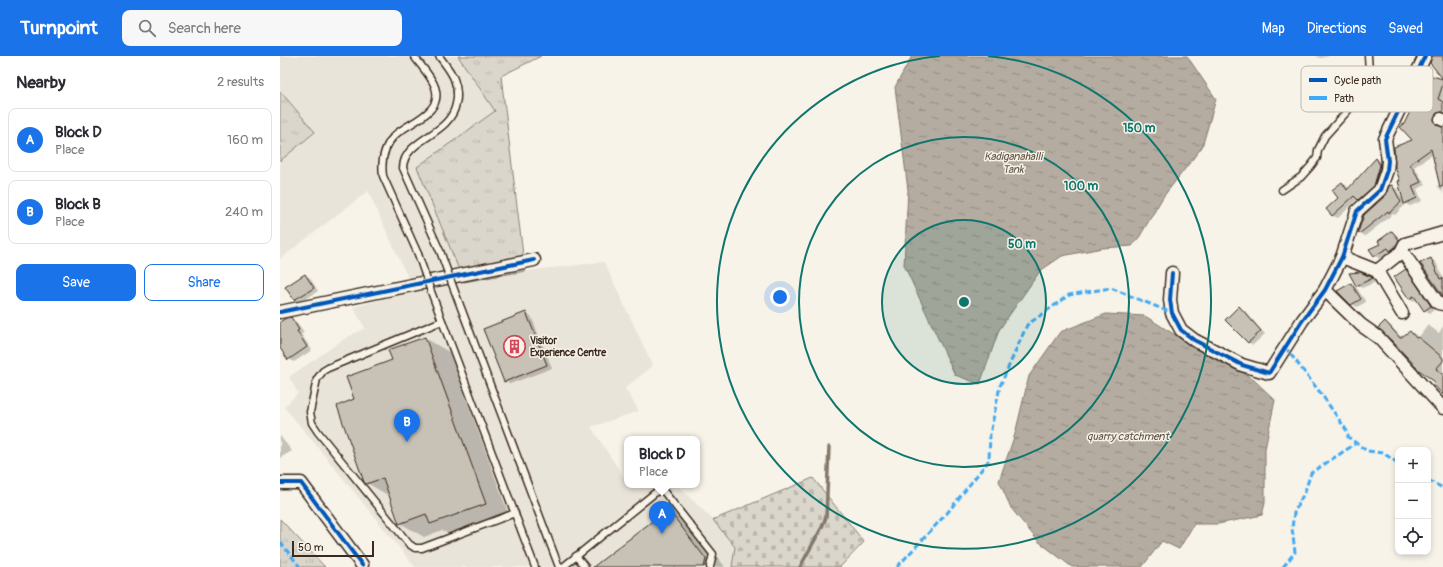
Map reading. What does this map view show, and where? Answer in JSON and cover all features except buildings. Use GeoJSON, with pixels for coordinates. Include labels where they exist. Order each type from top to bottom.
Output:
{"type":"FeatureCollection","features":[{"type":"Feature","properties":{"kind":"street"},"geometry":{"type":"LineString","coordinates":[[1420,66],[1425,56]]}},
{"type":"Feature","properties":{"kind":"street"},"geometry":{"type":"LineString","coordinates":[[1172,273],[1170,300],[1172,312],[1181,330],[1194,340],[1242,365],[1269,373],[1302,321],[1325,290],[1342,257],[1357,211],[1380,190],[1387,170],[1388,160],[1385,139],[1398,112]]}},
{"type":"Feature","properties":{"kind":"street"},"geometry":{"type":"LineString","coordinates":[[1377,271],[1402,251],[1405,244],[1443,233]]}},
{"type":"Feature","properties":{"kind":"street"},"geometry":{"type":"LineString","coordinates":[[1402,251],[1438,303],[1443,304]]}},
{"type":"Feature","properties":{"kind":"street"},"geometry":{"type":"LineString","coordinates":[[1342,257],[1377,271],[1402,313]]}},
{"type":"Feature","properties":{"kind":"street"},"geometry":{"type":"LineString","coordinates":[[280,312],[534,260]]}},
{"type":"Feature","properties":{"kind":"street"},"geometry":{"type":"LineString","coordinates":[[1325,290],[1361,325],[1378,337],[1443,408]]}},
{"type":"Feature","properties":{"kind":"street"},"geometry":{"type":"LineString","coordinates":[[280,484],[301,483],[362,565]]}},
{"type":"Feature","properties":{"kind":"lane"},"geometry":{"type":"LineString","coordinates":[[414,56],[435,87],[437,97],[436,102],[427,114],[395,135],[390,141],[384,154],[382,168],[383,176],[418,254],[535,567]]}},
{"type":"Feature","properties":{"kind":"lane"},"geometry":{"type":"LineString","coordinates":[[439,56],[455,80],[457,89],[455,108],[446,124],[407,153],[403,168],[440,250],[559,567]]}},
{"type":"Feature","properties":{"kind":"lane"},"geometry":{"type":"LineString","coordinates":[[1368,56],[1369,66]]}},
{"type":"Feature","properties":{"kind":"lane"},"geometry":{"type":"LineString","coordinates":[[1282,190],[1301,177],[1310,167],[1317,158],[1318,150],[1325,136],[1347,112]]}},
{"type":"Feature","properties":{"kind":"lane"},"geometry":{"type":"LineString","coordinates":[[442,321],[323,371],[315,383],[310,412],[312,423],[409,544],[415,548],[422,548],[515,513]]}},
{"type":"Feature","properties":{"kind":"lane"},"geometry":{"type":"LineString","coordinates":[[563,567],[661,488],[713,554],[710,567]]}},
{"type":"Feature","properties":{"kind":"lane"},"geometry":{"type":"LineString","coordinates":[[576,556],[585,567]]}},
{"type":"Feature","properties":{"kind":"shaded area"},"geometry":{"type":"Polygon","coordinates":[[[280,56],[458,56],[496,111],[464,281],[525,271],[604,262],[653,366],[625,388],[639,411],[591,427],[624,477],[624,488],[680,488],[713,520],[735,547],[732,567],[415,567],[284,407],[298,393],[289,377],[344,339],[365,328],[353,307],[414,291],[368,191],[280,259],[280,161],[315,132],[280,91],[280,56]]]}},
{"type":"Feature","properties":{"kind":"green space"},"geometry":{"type":"Polygon","coordinates":[[[458,56],[541,56],[501,76],[525,271],[464,282],[417,167],[495,111],[458,56]]]}},
{"type":"Feature","properties":{"kind":"green space"},"geometry":{"type":"Polygon","coordinates":[[[280,91],[315,132],[280,161],[280,91]]]}},
{"type":"Feature","properties":{"kind":"green space"},"geometry":{"type":"Polygon","coordinates":[[[813,478],[864,542],[840,567],[732,567],[735,547],[713,520],[813,478]]]}},
{"type":"Feature","properties":{"kind":"green space"},"geometry":{"type":"Polygon","coordinates":[[[280,519],[325,567],[280,567],[280,519]]]}},
{"type":"Feature","properties":{"kind":"water","name":"Kadiganahalli Tank"},"geometry":{"type":"Polygon","coordinates":[[[912,56],[1187,56],[1216,99],[1202,147],[1163,197],[1140,236],[1132,246],[1102,248],[1062,256],[1040,271],[999,330],[980,384],[955,375],[904,265],[908,190],[895,87],[912,56]]]}},
{"type":"Feature","properties":{"kind":"water","name":"quarry catchment"},"geometry":{"type":"Polygon","coordinates":[[[1106,314],[1145,316],[1191,345],[1239,370],[1254,380],[1275,400],[1265,449],[1265,503],[1262,515],[1218,524],[1194,524],[1179,549],[1162,541],[1142,567],[1072,567],[1038,541],[1011,508],[999,481],[1015,434],[1029,376],[1060,332],[1106,314]]]}},
{"type":"Feature","properties":{"kind":"waterway"},"geometry":{"type":"LineString","coordinates":[[800,567],[826,517],[829,447]]}},
{"type":"Feature","properties":{"kind":"marked path"},"geometry":{"type":"LineString","coordinates":[[897,567],[948,512],[989,460],[990,434],[1000,386],[1027,325],[1069,295],[1111,288],[1172,313]]}},
{"type":"Feature","properties":{"kind":"marked path"},"geometry":{"type":"LineString","coordinates":[[1285,347],[1322,395],[1347,431],[1348,437],[1367,451],[1383,453],[1395,461]]}},
{"type":"Feature","properties":{"kind":"marked path"},"geometry":{"type":"LineString","coordinates":[[1283,567],[1295,552],[1292,528],[1294,513],[1305,491],[1311,473],[1355,444]]}},
{"type":"Feature","properties":{"kind":"marked path"},"geometry":{"type":"LineString","coordinates":[[1431,482],[1443,488]]}},
{"type":"Feature","properties":{"kind":"marked path"},"geometry":{"type":"LineString","coordinates":[[280,542],[300,567]]}},
{"type":"Feature","properties":{"kind":"cycle path"},"geometry":{"type":"LineString","coordinates":[[1420,66],[1425,56]]}},
{"type":"Feature","properties":{"kind":"cycle path"},"geometry":{"type":"LineString","coordinates":[[1172,273],[1170,300],[1172,313],[1181,330],[1194,340],[1242,365],[1269,373],[1302,321],[1325,290],[1342,257],[1357,211],[1380,190],[1387,170],[1388,161],[1385,139],[1398,112]]}},
{"type":"Feature","properties":{"kind":"cycle path"},"geometry":{"type":"LineString","coordinates":[[280,312],[534,260]]}},
{"type":"Feature","properties":{"kind":"cycle path"},"geometry":{"type":"LineString","coordinates":[[280,483],[301,483],[362,565]]}},
{"type":"Feature","properties":{"kind":"place","name":"Visitor Experience Centre"},"geometry":{"type":"Point","coordinates":[515,347]}},
{"type":"Feature","properties":{"kind":"place","name":"Block B"},"geometry":{"type":"Point","coordinates":[407,442]}},
{"type":"Feature","properties":{"kind":"place","name":"Block D"},"geometry":{"type":"Point","coordinates":[662,534]}}]}
